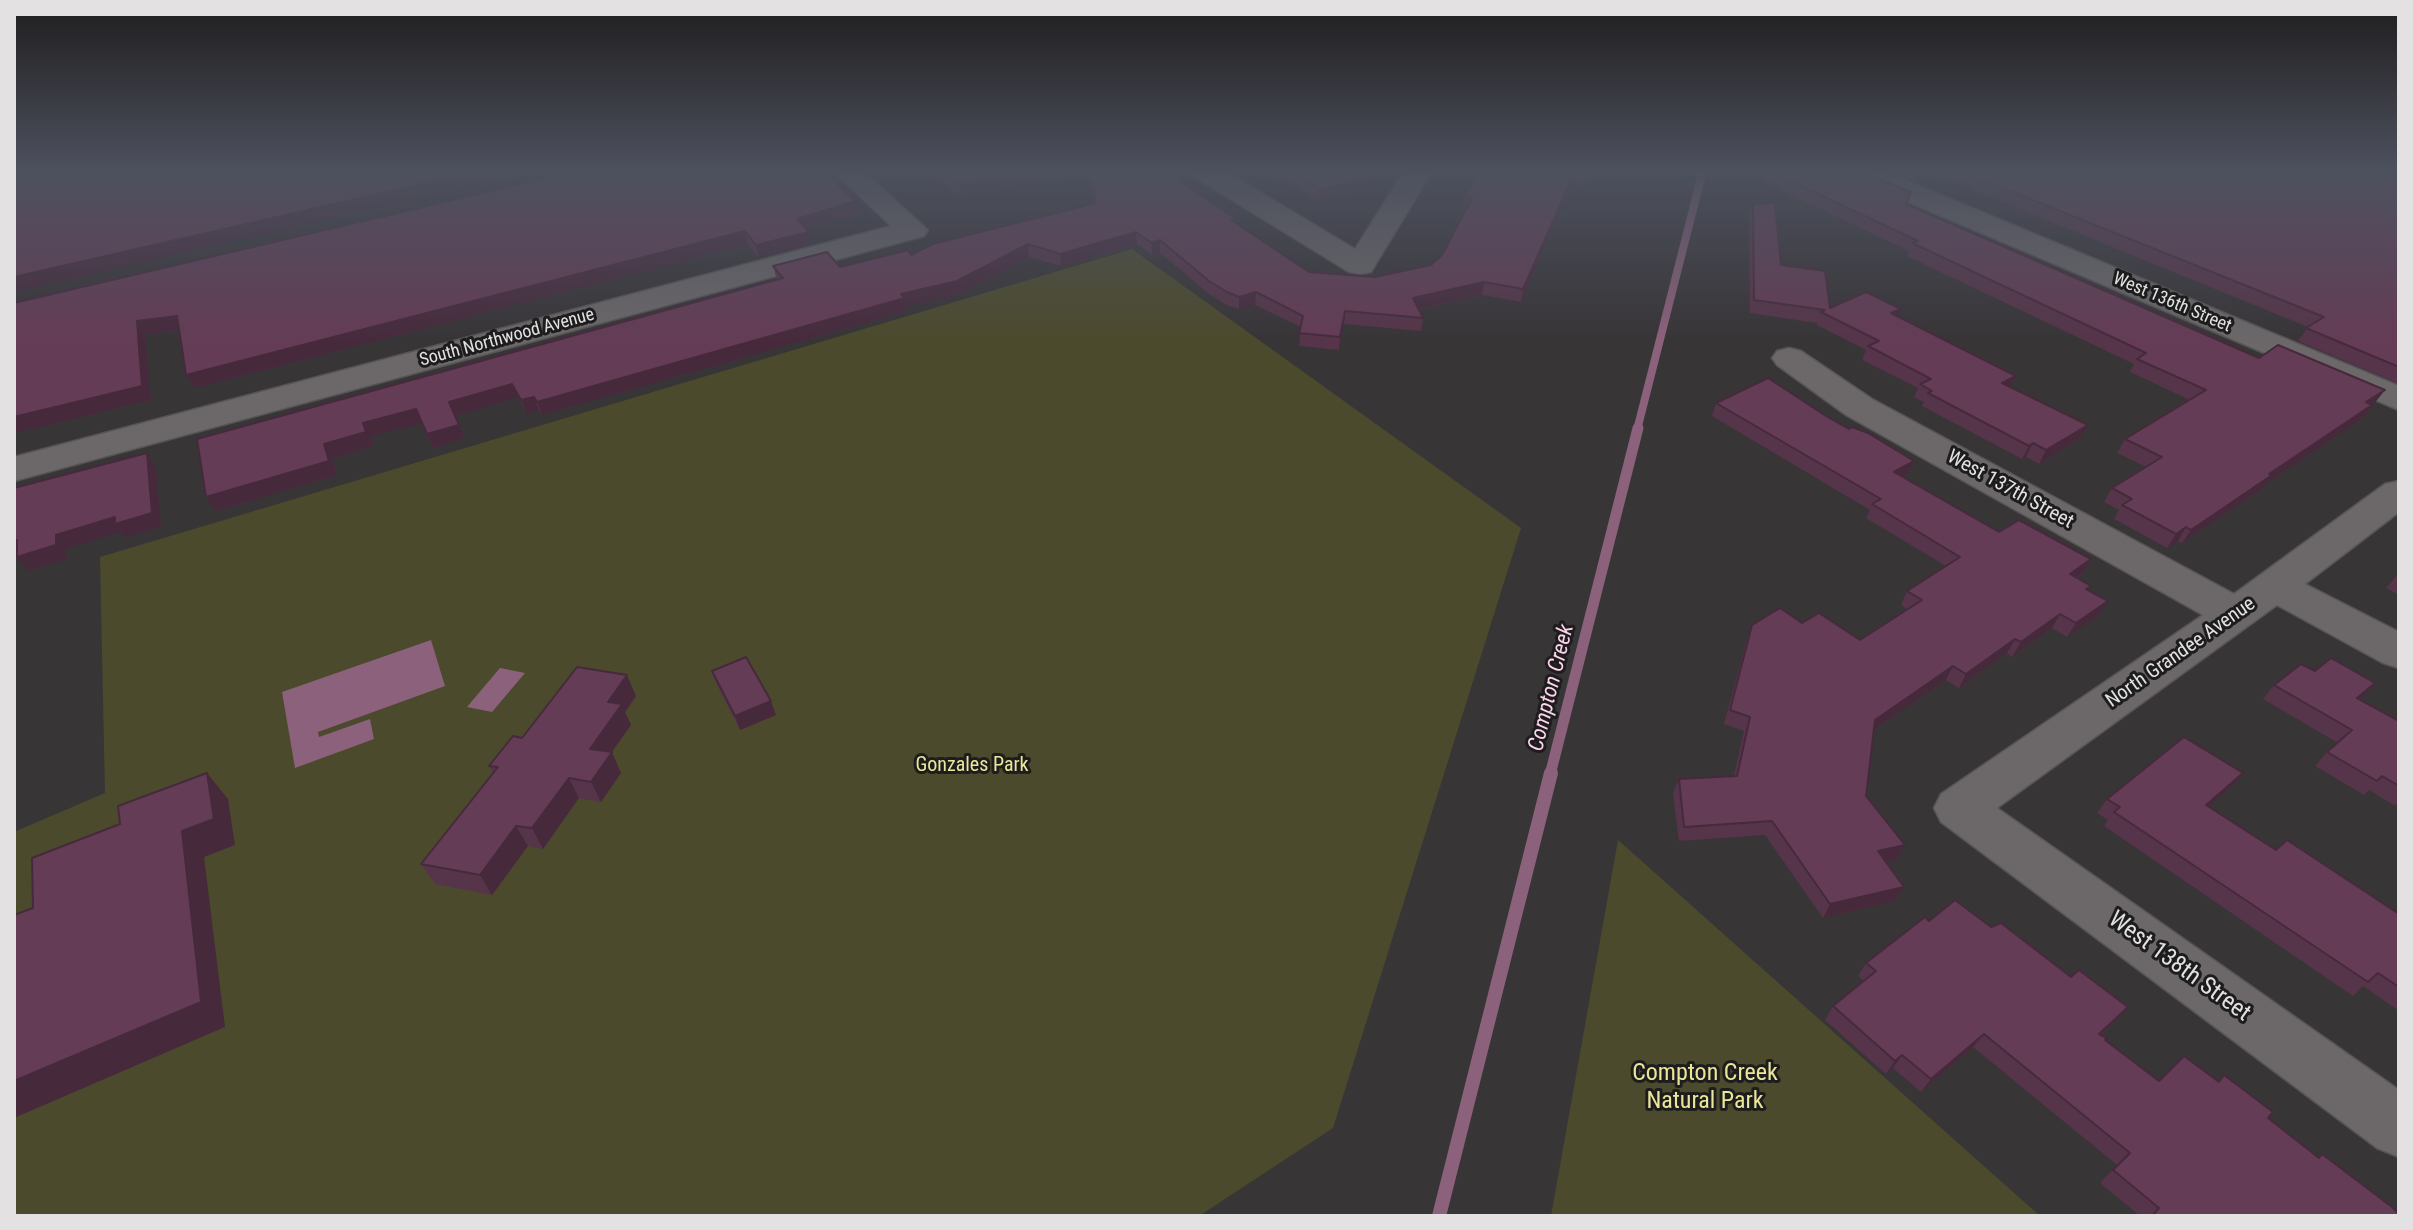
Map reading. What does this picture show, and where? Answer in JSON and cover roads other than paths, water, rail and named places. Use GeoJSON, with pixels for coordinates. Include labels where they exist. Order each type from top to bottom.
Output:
{"type":"FeatureCollection","features":[{"type":"Feature","properties":{"kind":"street","name":"South Northwood Avenue"},"geometry":{"type":"LineString","coordinates":[[14,469],[913,230],[910,227]]}},
{"type":"Feature","properties":{"kind":"street"},"geometry":{"type":"LineString","coordinates":[[1298,227],[1360,265],[1383,227]]}},
{"type":"Feature","properties":{"kind":"street","name":"West 136th Street"},"geometry":{"type":"LineString","coordinates":[[1993,227],[2399,399]]}},
{"type":"Feature","properties":{"kind":"street","name":"West 137th Street"},"geometry":{"type":"LineString","coordinates":[[1789,358],[1859,407],[2236,614]]}},
{"type":"Feature","properties":{"kind":"street","name":"North Grandee Avenue"},"geometry":{"type":"LineString","coordinates":[[1959,808],[2236,614],[2399,493]]}},
{"type":"Feature","properties":{"kind":"street"},"geometry":{"type":"LineString","coordinates":[[2275,586],[2399,652]]}},
{"type":"Feature","properties":{"kind":"street","name":"West 138th Street"},"geometry":{"type":"LineString","coordinates":[[1959,808],[2399,1127]]}},
{"type":"Feature","properties":{"kind":"waterway","name":"Compton Creek"},"geometry":{"type":"LineString","coordinates":[[1637,430],[1688,227]]}},
{"type":"Feature","properties":{"kind":"waterway","name":"Compton Creek"},"geometry":{"type":"LineString","coordinates":[[1550,775],[1638,428]]}},
{"type":"Feature","properties":{"kind":"waterway","name":"Compton Creek"},"geometry":{"type":"LineString","coordinates":[[1439,1216],[1551,773]]}},
{"type":"Feature","properties":{"kind":"park label","name":"Gonzales Park"},"geometry":{"type":"Point","coordinates":[972,766]}},
{"type":"Feature","properties":{"kind":"park label","name":"Compton Creek Natural Park"},"geometry":{"type":"Point","coordinates":[1705,1088]}}]}
